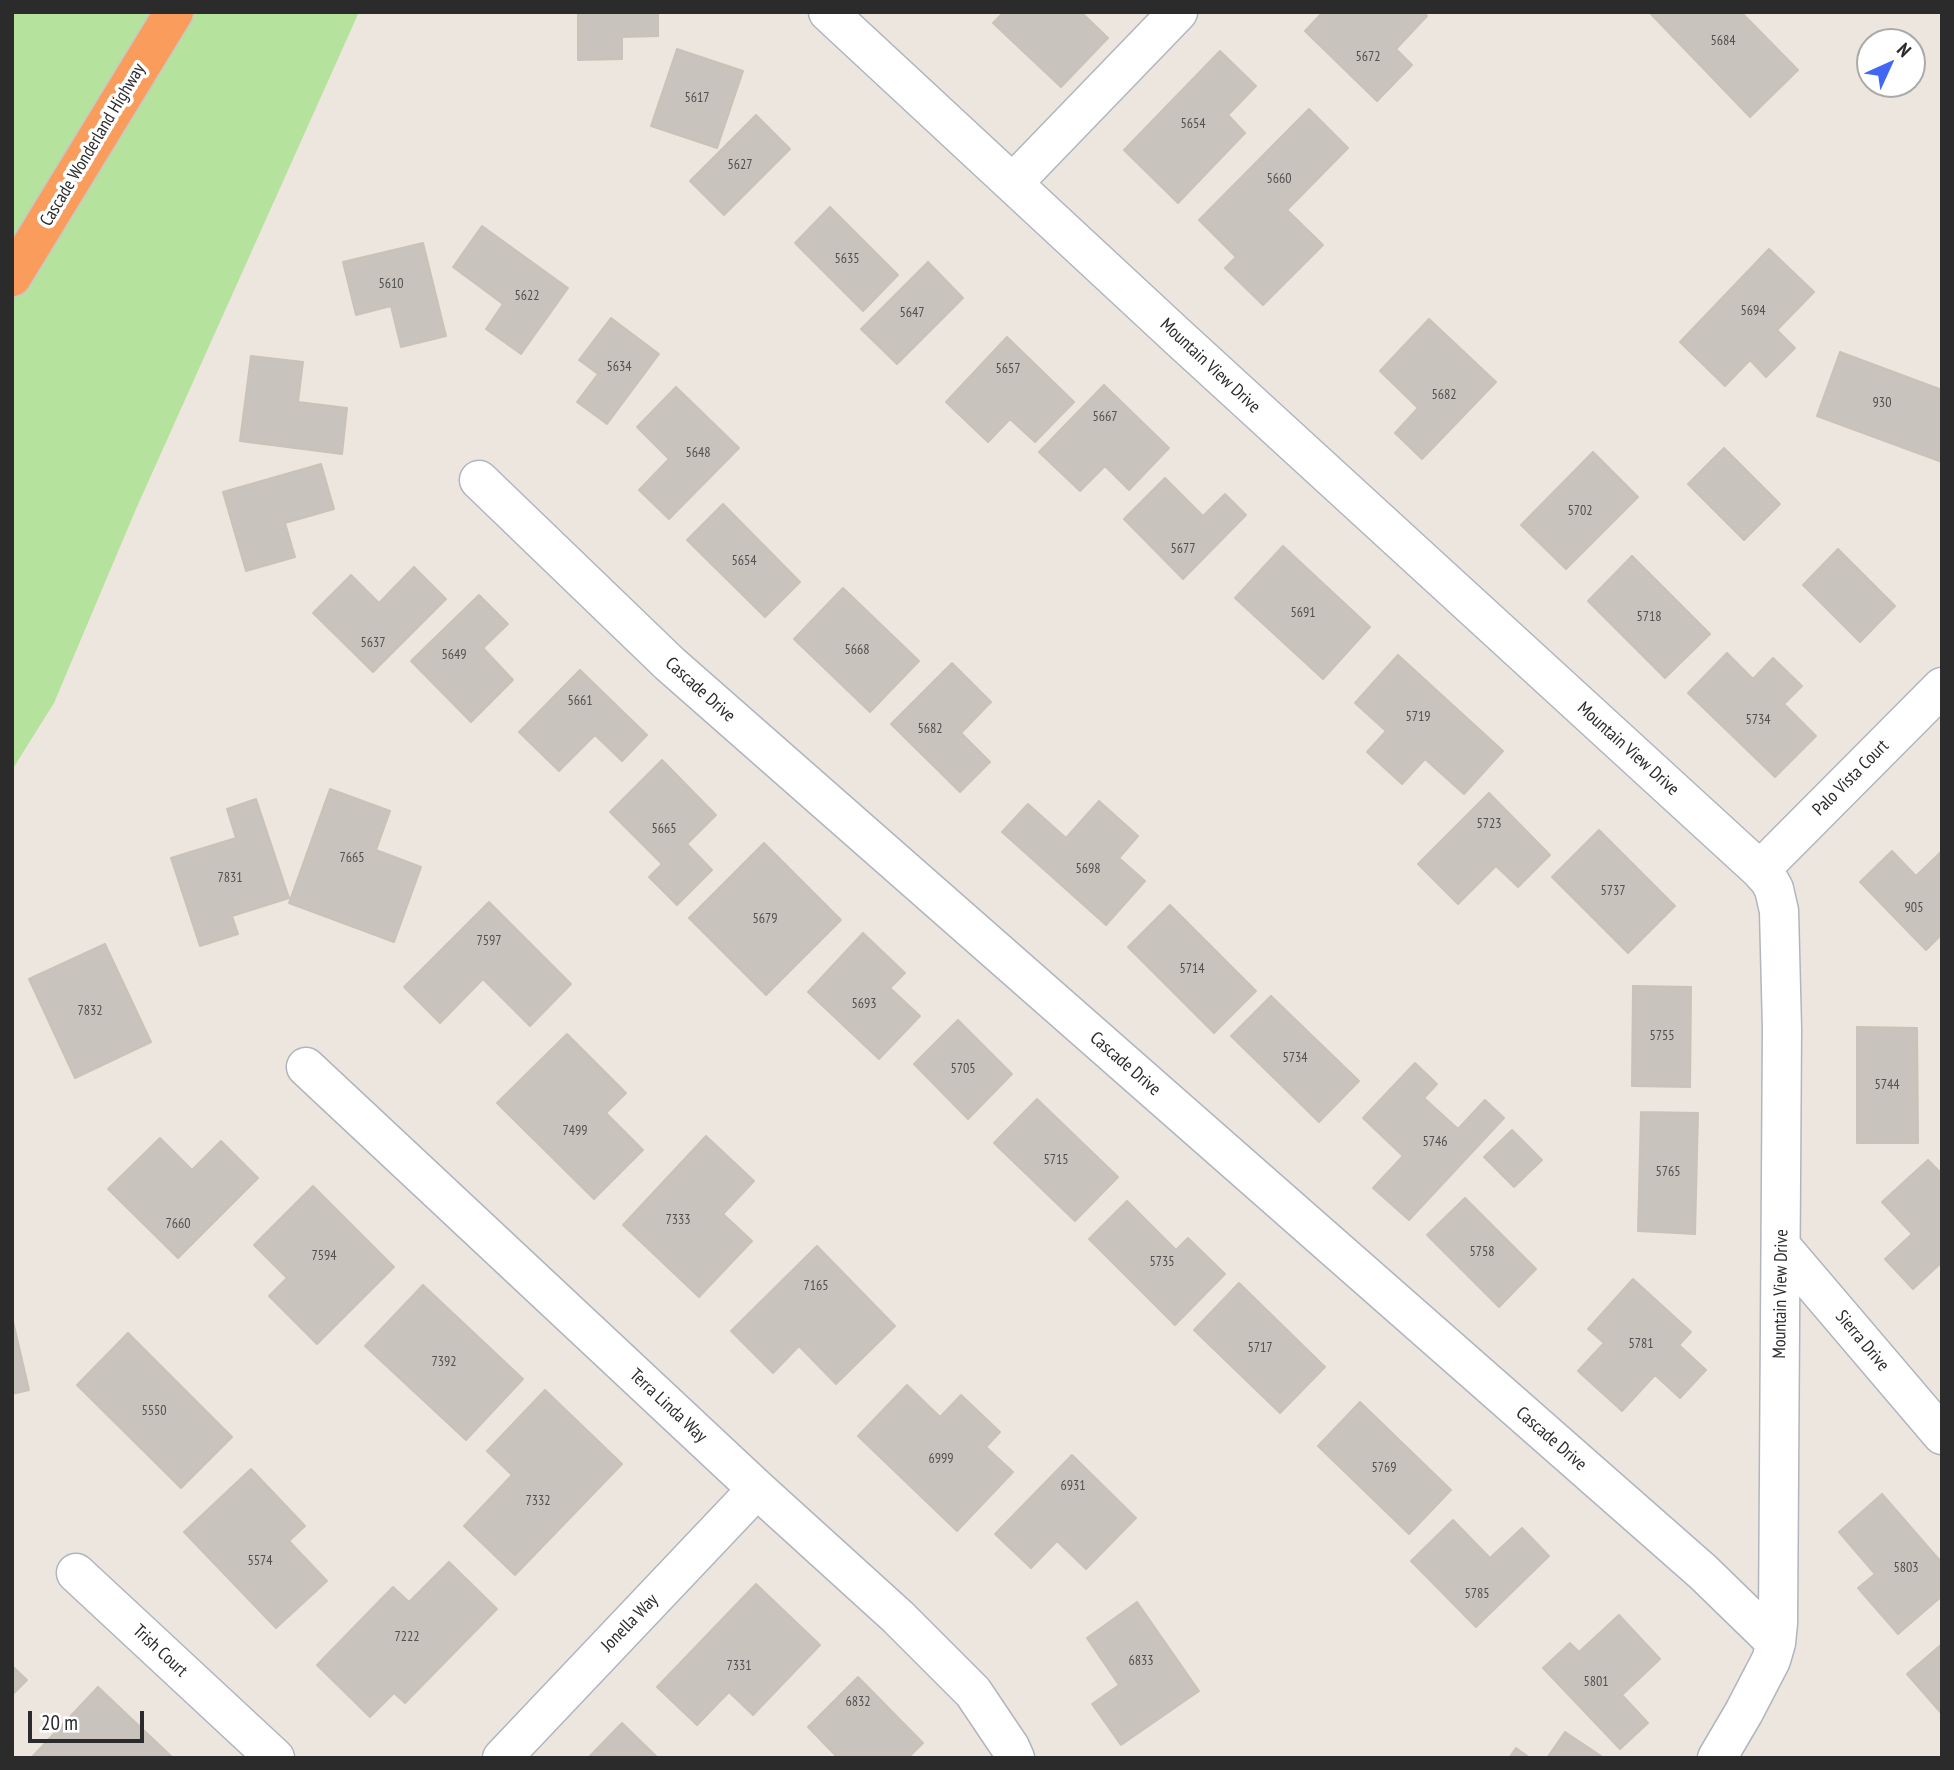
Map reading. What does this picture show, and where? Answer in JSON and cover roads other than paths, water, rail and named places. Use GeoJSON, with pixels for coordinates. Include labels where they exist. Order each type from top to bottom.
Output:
{"type":"FeatureCollection","features":[{"type":"Feature","properties":{"kind":"highway","name":"Cascade Wonderland Highway"},"geometry":{"type":"LineString","coordinates":[[12,277],[174,12]]}},
{"type":"Feature","properties":{"kind":"street","name":"Mountain View Drive"},"geometry":{"type":"LineString","coordinates":[[828,12],[1760,870],[1774,889],[1779,911],[1782,1030],[1778,1623],[1771,1660],[1717,1758]]}},
{"type":"Feature","properties":{"kind":"street"},"geometry":{"type":"LineString","coordinates":[[1013,183],[1178,12]]}},
{"type":"Feature","properties":{"kind":"street","name":"Cascade Drive"},"geometry":{"type":"LineString","coordinates":[[479,480],[670,664],[1703,1572],[1776,1643]]}},
{"type":"Feature","properties":{"kind":"street","name":"Palo Vista Court"},"geometry":{"type":"LineString","coordinates":[[1760,870],[1942,687]]}},
{"type":"Feature","properties":{"kind":"street","name":"Terra Linda Way"},"geometry":{"type":"LineString","coordinates":[[306,1067],[757,1489],[898,1617],[973,1692],[1015,1758]]}},
{"type":"Feature","properties":{"kind":"street","name":"Sierra Drive"},"geometry":{"type":"LineString","coordinates":[[1781,1247],[1942,1435]]}},
{"type":"Feature","properties":{"kind":"street","name":"Jonella Way"},"geometry":{"type":"LineString","coordinates":[[502,1758],[757,1489]]}},
{"type":"Feature","properties":{"kind":"street","name":"Trish Court"},"geometry":{"type":"LineString","coordinates":[[76,1573],[275,1758]]}}]}
